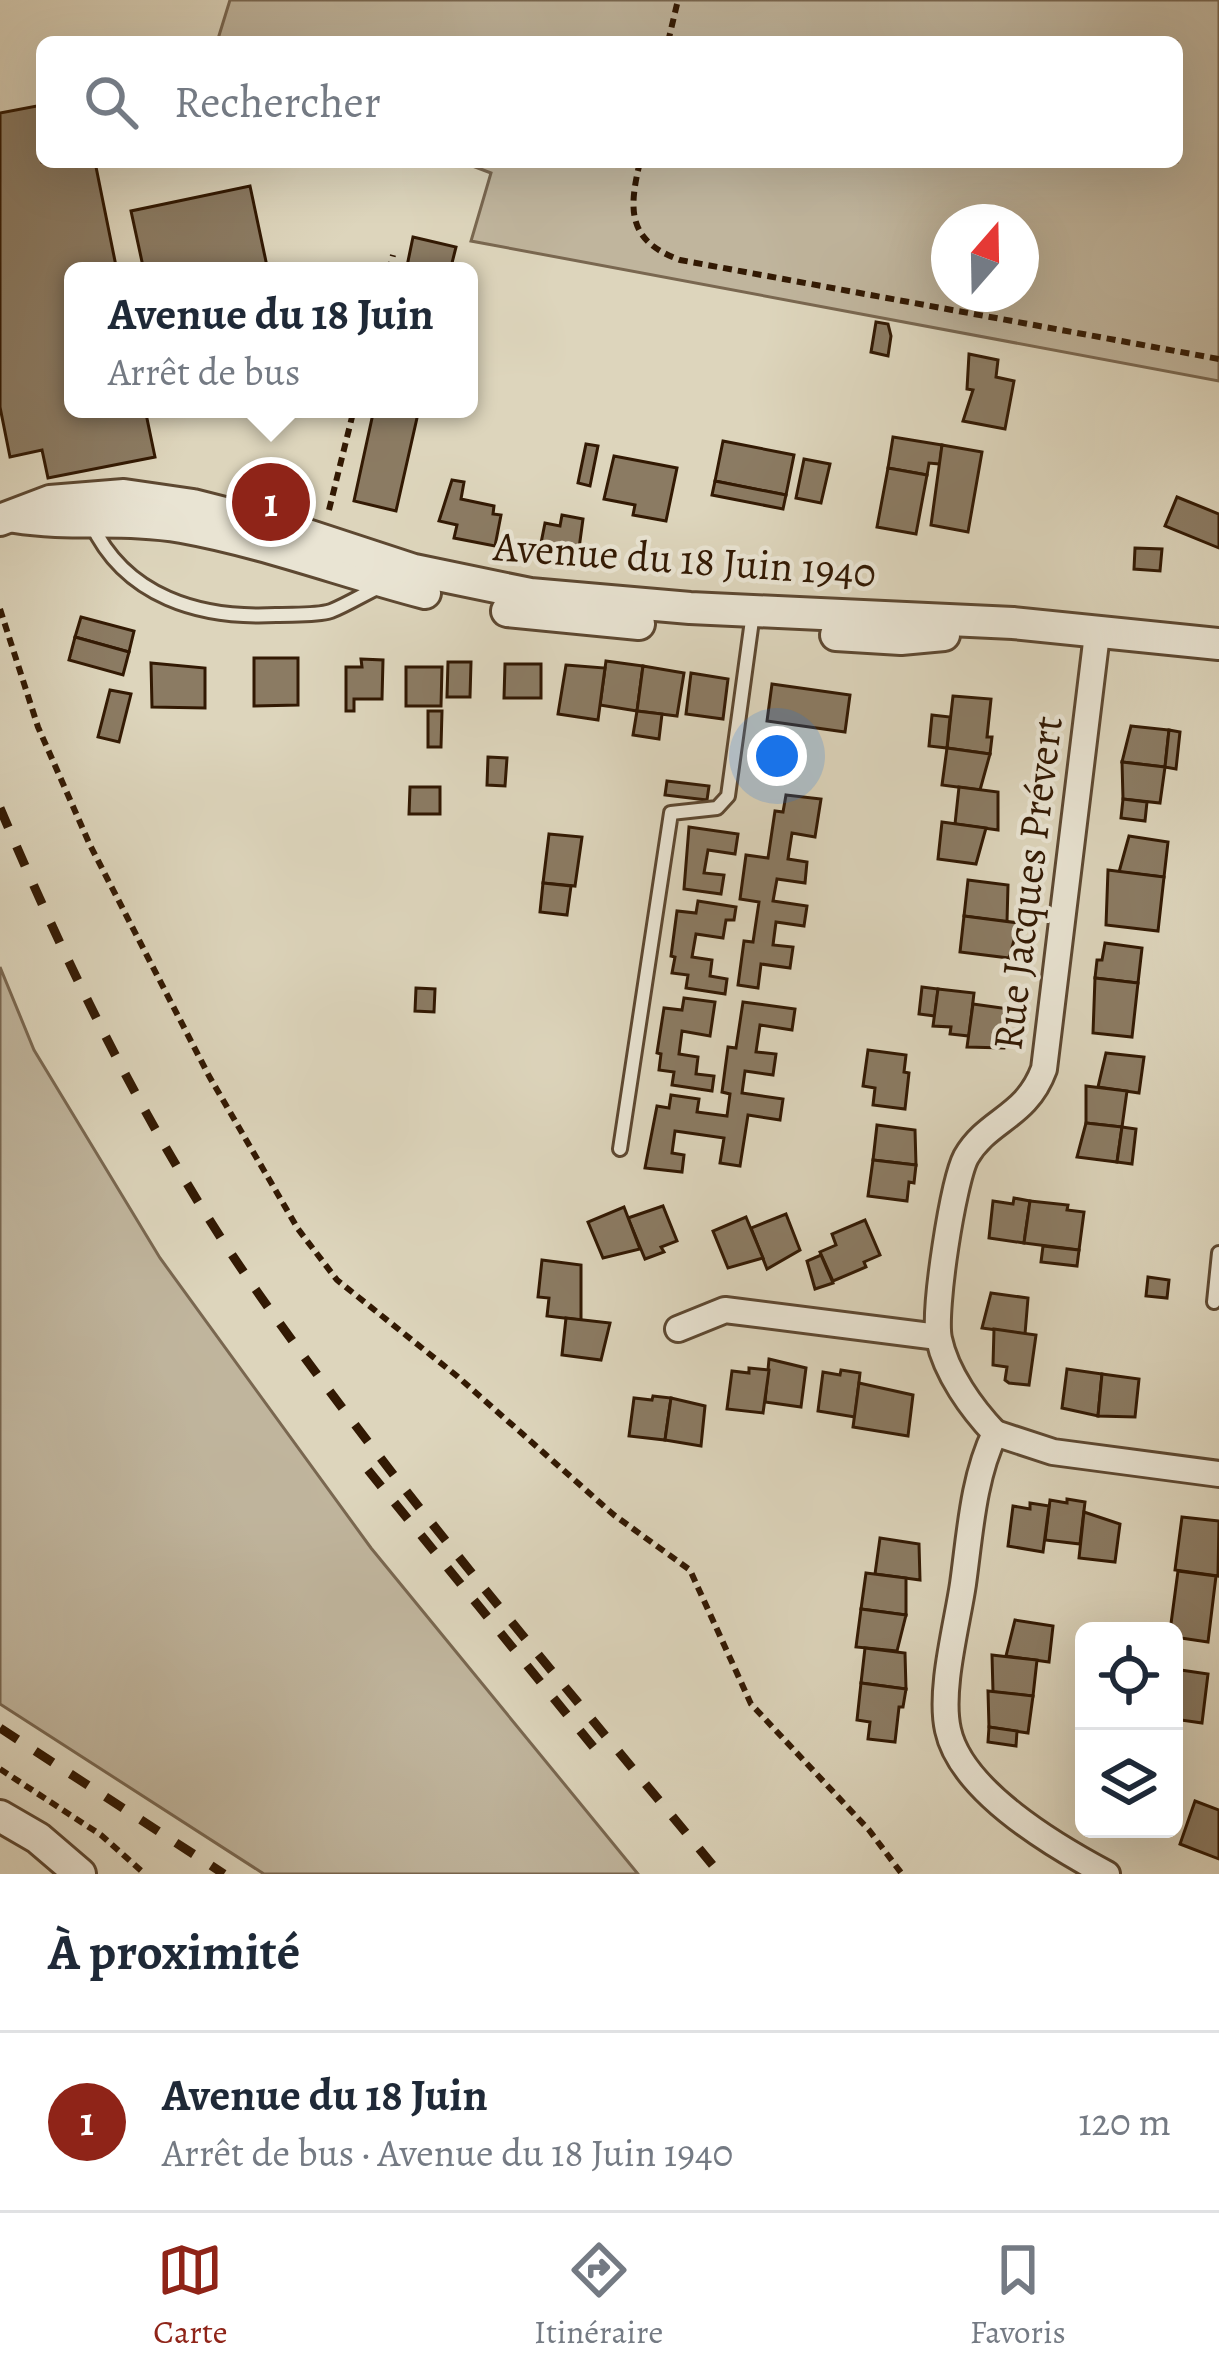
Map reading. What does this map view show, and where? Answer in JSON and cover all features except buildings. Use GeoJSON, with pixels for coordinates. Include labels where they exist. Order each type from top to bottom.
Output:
{"type":"FeatureCollection","features":[{"type":"Feature","properties":{"kind":"street","name":"Avenue du 18 Juin 1940"},"geometry":{"type":"LineString","coordinates":[[84,509],[124,495],[174,501],[322,539],[400,576]]}},
{"type":"Feature","properties":{"kind":"street","name":"Avenue du 18 Juin 1940"},"geometry":{"type":"LineString","coordinates":[[5,515],[50,501],[400,576],[752,621],[1013,623],[1219,663]]}},
{"type":"Feature","properties":{"kind":"street","name":"Avenue du 18 Juin 1940"},"geometry":{"type":"LineString","coordinates":[[1096,642],[1219,644]]}},
{"type":"Feature","properties":{"kind":"street","name":"Rue Jacques Prévert"},"geometry":{"type":"LineString","coordinates":[[938,1337],[958,1175],[981,1139],[1026,1104],[1044,1069],[1096,642]]}},
{"type":"Feature","properties":{"kind":"street"},"geometry":{"type":"LineString","coordinates":[[678,1329],[725,1310],[938,1337],[968,1399],[995,1432],[1053,1452],[1219,1474]]}},
{"type":"Feature","properties":{"kind":"street"},"geometry":{"type":"LineString","coordinates":[[995,1432],[975,1499],[947,1727],[954,1748],[1045,1841],[1107,1874]]}},
{"type":"Feature","properties":{"kind":"street"},"geometry":{"type":"LineString","coordinates":[[0,1816],[38,1838],[80,1874]]}},
{"type":"Feature","properties":{"kind":"lane"},"geometry":{"type":"LineString","coordinates":[[84,509],[101,545],[137,583],[182,607],[238,617],[327,613],[400,576]]}},
{"type":"Feature","properties":{"kind":"lane"},"geometry":{"type":"LineString","coordinates":[[620,1149],[671,813],[718,808],[728,796],[752,621]]}},
{"type":"Feature","properties":{"kind":"lane"},"geometry":{"type":"LineString","coordinates":[[1214,1301],[1219,1252]]}},
{"type":"Feature","properties":{"kind":"path"},"geometry":{"type":"LineString","coordinates":[[669,36],[678,0]]}},
{"type":"Feature","properties":{"kind":"path"},"geometry":{"type":"LineString","coordinates":[[639,168],[631,200],[638,230],[653,250],[680,260],[1219,359]]}},
{"type":"Feature","properties":{"kind":"path"},"geometry":{"type":"LineString","coordinates":[[391,262],[393,254]]}},
{"type":"Feature","properties":{"kind":"path"},"geometry":{"type":"LineString","coordinates":[[322,539],[352,418]]}},
{"type":"Feature","properties":{"kind":"path"},"geometry":{"type":"LineString","coordinates":[[0,609],[38,727],[90,844],[209,1076],[298,1229],[337,1280],[457,1376],[614,1515],[690,1570],[751,1704],[869,1830],[902,1874]]}},
{"type":"Feature","properties":{"kind":"path"},"geometry":{"type":"LineString","coordinates":[[0,1769],[101,1835],[146,1874]]}},
{"type":"Feature","properties":{"kind":"shaded area"},"geometry":{"type":"Polygon","coordinates":[[[230,0],[1219,0],[1219,381],[471,241],[491,173],[478,168],[1183,168],[1183,36],[219,36],[230,0]]]}},
{"type":"Feature","properties":{"kind":"shaded area"},"geometry":{"type":"Polygon","coordinates":[[[0,967],[34,1050],[160,1258],[371,1548],[638,1874],[264,1874],[0,1704],[0,967]]]}},
{"type":"Feature","properties":{"kind":"railway"},"geometry":{"type":"LineString","coordinates":[[0,808],[116,1056],[182,1175],[256,1290],[424,1513],[720,1874]]}},
{"type":"Feature","properties":{"kind":"railway"},"geometry":{"type":"LineString","coordinates":[[368,1470],[595,1749]]}},
{"type":"Feature","properties":{"kind":"railway"},"geometry":{"type":"LineString","coordinates":[[0,1728],[224,1874]]}},
{"type":"Feature","properties":{"kind":"place","name":"Avenue du 18 Juin"},"geometry":{"type":"Point","coordinates":[271,502]}}]}
